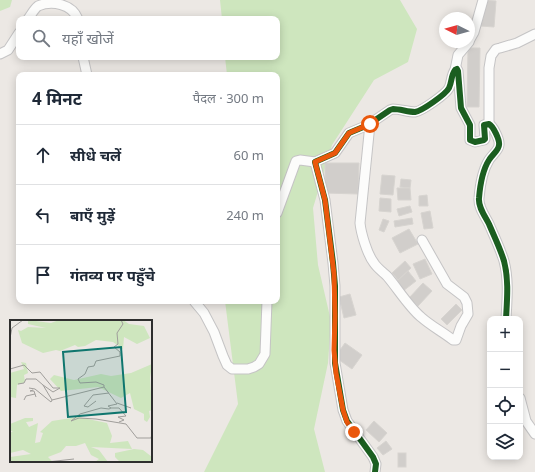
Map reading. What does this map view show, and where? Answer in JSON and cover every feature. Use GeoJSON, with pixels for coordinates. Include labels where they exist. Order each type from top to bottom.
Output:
{"type":"FeatureCollection","features":[{"type":"Feature","properties":{"kind":"street"},"geometry":{"type":"LineString","coordinates":[[475,28],[483,0]]}},
{"type":"Feature","properties":{"kind":"street"},"geometry":{"type":"LineString","coordinates":[[30,16],[37,6],[56,1],[74,11],[76,16]]}},
{"type":"Feature","properties":{"kind":"street"},"geometry":{"type":"LineString","coordinates":[[506,316],[507,289],[504,262],[479,202],[483,174],[489,160],[500,146],[492,125],[489,124],[489,68],[491,56],[496,50],[535,34]]}},
{"type":"Feature","properties":{"kind":"street"},"geometry":{"type":"LineString","coordinates":[[0,54],[8,50],[16,38]]}},
{"type":"Feature","properties":{"kind":"street"},"geometry":{"type":"LineString","coordinates":[[280,205],[296,161],[300,160],[315,162],[335,153],[349,133],[370,124],[391,109],[416,112],[440,97],[448,90],[453,72],[455,70],[458,55],[464,48]]}},
{"type":"Feature","properties":{"kind":"street"},"geometry":{"type":"LineString","coordinates":[[84,60],[86,72]]}},
{"type":"Feature","properties":{"kind":"street"},"geometry":{"type":"LineString","coordinates":[[455,70],[458,71],[461,108],[470,125],[471,141],[475,142],[484,140],[484,125],[489,124]]}},
{"type":"Feature","properties":{"kind":"street"},"geometry":{"type":"LineString","coordinates":[[370,124],[360,223],[362,236],[369,254],[374,264],[387,276],[418,315],[426,322],[456,340],[461,326],[468,314],[466,299],[447,284],[422,240]]}},
{"type":"Feature","properties":{"kind":"street"},"geometry":{"type":"LineString","coordinates":[[315,162],[325,200],[334,269],[335,363],[343,410],[347,422],[375,459],[375,472]]}},
{"type":"Feature","properties":{"kind":"street"},"geometry":{"type":"LineString","coordinates":[[196,304],[204,313],[227,365],[232,369],[248,369],[254,368],[259,364],[264,354],[267,304]]}},
{"type":"Feature","properties":{"kind":"street"},"geometry":{"type":"LineString","coordinates":[[523,410],[526,422],[535,434]]}},
{"type":"Feature","properties":{"kind":"green space"},"geometry":{"type":"Polygon","coordinates":[[[0,0],[12,0],[10,7],[0,11],[0,0]]]}},
{"type":"Feature","properties":{"kind":"green space"},"geometry":{"type":"Polygon","coordinates":[[[220,0],[400,0],[417,29],[408,62],[374,80],[332,145],[313,208],[318,265],[331,321],[328,363],[314,429],[325,472],[204,472],[238,404],[225,304],[280,304],[280,72],[227,72],[225,60],[280,60],[280,16],[222,16],[220,0]]]}},
{"type":"Feature","properties":{"kind":"building"},"geometry":{"type":"Polygon","coordinates":[[[483,0],[496,1],[494,27],[481,26],[483,0]]]}},
{"type":"Feature","properties":{"kind":"building"},"geometry":{"type":"Polygon","coordinates":[[[468,48],[480,48],[479,107],[467,107],[468,48]]]}},
{"type":"Feature","properties":{"kind":"building"},"geometry":{"type":"Polygon","coordinates":[[[325,163],[359,163],[358,194],[325,193],[325,163]]]}},
{"type":"Feature","properties":{"kind":"building"},"geometry":{"type":"Polygon","coordinates":[[[382,175],[395,176],[393,195],[380,194],[382,175]]]}},
{"type":"Feature","properties":{"kind":"building"},"geometry":{"type":"Polygon","coordinates":[[[401,179],[411,180],[410,188],[400,187],[401,179]]]}},
{"type":"Feature","properties":{"kind":"building"},"geometry":{"type":"Polygon","coordinates":[[[397,188],[410,188],[411,200],[398,200],[397,188]]]}},
{"type":"Feature","properties":{"kind":"building"},"geometry":{"type":"Polygon","coordinates":[[[427,195],[428,206],[419,206],[419,196],[427,195]]]}},
{"type":"Feature","properties":{"kind":"building"},"geometry":{"type":"Polygon","coordinates":[[[380,198],[391,199],[391,212],[379,211],[380,198]]]}},
{"type":"Feature","properties":{"kind":"building"},"geometry":{"type":"Polygon","coordinates":[[[410,206],[412,212],[399,216],[397,209],[410,206]]]}},
{"type":"Feature","properties":{"kind":"building"},"geometry":{"type":"Polygon","coordinates":[[[430,211],[433,228],[424,229],[421,213],[430,211]]]}},
{"type":"Feature","properties":{"kind":"building"},"geometry":{"type":"Polygon","coordinates":[[[412,218],[413,224],[395,227],[394,221],[412,218]]]}},
{"type":"Feature","properties":{"kind":"building"},"geometry":{"type":"Polygon","coordinates":[[[383,219],[389,221],[384,232],[379,230],[383,219]]]}},
{"type":"Feature","properties":{"kind":"building"},"geometry":{"type":"Polygon","coordinates":[[[409,229],[418,244],[400,253],[392,238],[409,229]]]}},
{"type":"Feature","properties":{"kind":"building"},"geometry":{"type":"Polygon","coordinates":[[[425,259],[432,274],[420,279],[413,264],[425,259]]]}},
{"type":"Feature","properties":{"kind":"building"},"geometry":{"type":"Polygon","coordinates":[[[405,261],[411,268],[398,280],[392,273],[405,261]]]}},
{"type":"Feature","properties":{"kind":"building"},"geometry":{"type":"Polygon","coordinates":[[[408,271],[416,281],[403,291],[396,282],[408,271]]]}},
{"type":"Feature","properties":{"kind":"building"},"geometry":{"type":"Polygon","coordinates":[[[423,283],[432,291],[418,306],[409,298],[423,283]]]}},
{"type":"Feature","properties":{"kind":"building"},"geometry":{"type":"Polygon","coordinates":[[[350,294],[356,315],[344,318],[339,297],[350,294]]]}},
{"type":"Feature","properties":{"kind":"building"},"geometry":{"type":"Polygon","coordinates":[[[456,304],[462,310],[447,325],[441,319],[456,304]]]}},
{"type":"Feature","properties":{"kind":"building"},"geometry":{"type":"Polygon","coordinates":[[[345,343],[362,355],[352,369],[335,357],[345,343]]]}},
{"type":"Feature","properties":{"kind":"building"},"geometry":{"type":"Polygon","coordinates":[[[374,421],[387,433],[379,442],[366,430],[374,421]]]}},
{"type":"Feature","properties":{"kind":"building"},"geometry":{"type":"Polygon","coordinates":[[[386,441],[392,449],[383,455],[377,448],[386,441]]]}},
{"type":"Feature","properties":{"kind":"building"},"geometry":{"type":"Polygon","coordinates":[[[398,453],[406,453],[406,467],[398,467],[398,453]]]}},
{"type":"Feature","properties":{"kind":"cycle path"},"geometry":{"type":"LineString","coordinates":[[375,472],[376,464],[373,457],[347,421],[343,410],[335,363],[335,286],[333,263],[325,200],[315,162],[335,153],[349,133],[368,125],[390,110],[396,109],[415,112],[428,106],[447,91],[450,86],[452,76],[457,69],[461,108],[470,125],[470,140],[475,142],[484,140],[484,125],[489,124],[494,130],[499,143],[498,149],[489,160],[483,174],[479,201],[499,247],[506,268],[506,316]]}},
{"type":"Feature","properties":{"kind":"route"},"geometry":{"type":"LineString","coordinates":[[354,432],[347,422],[343,410],[336,373],[334,350],[334,274],[325,200],[315,162],[334,154],[349,133],[370,124]]}}]}
